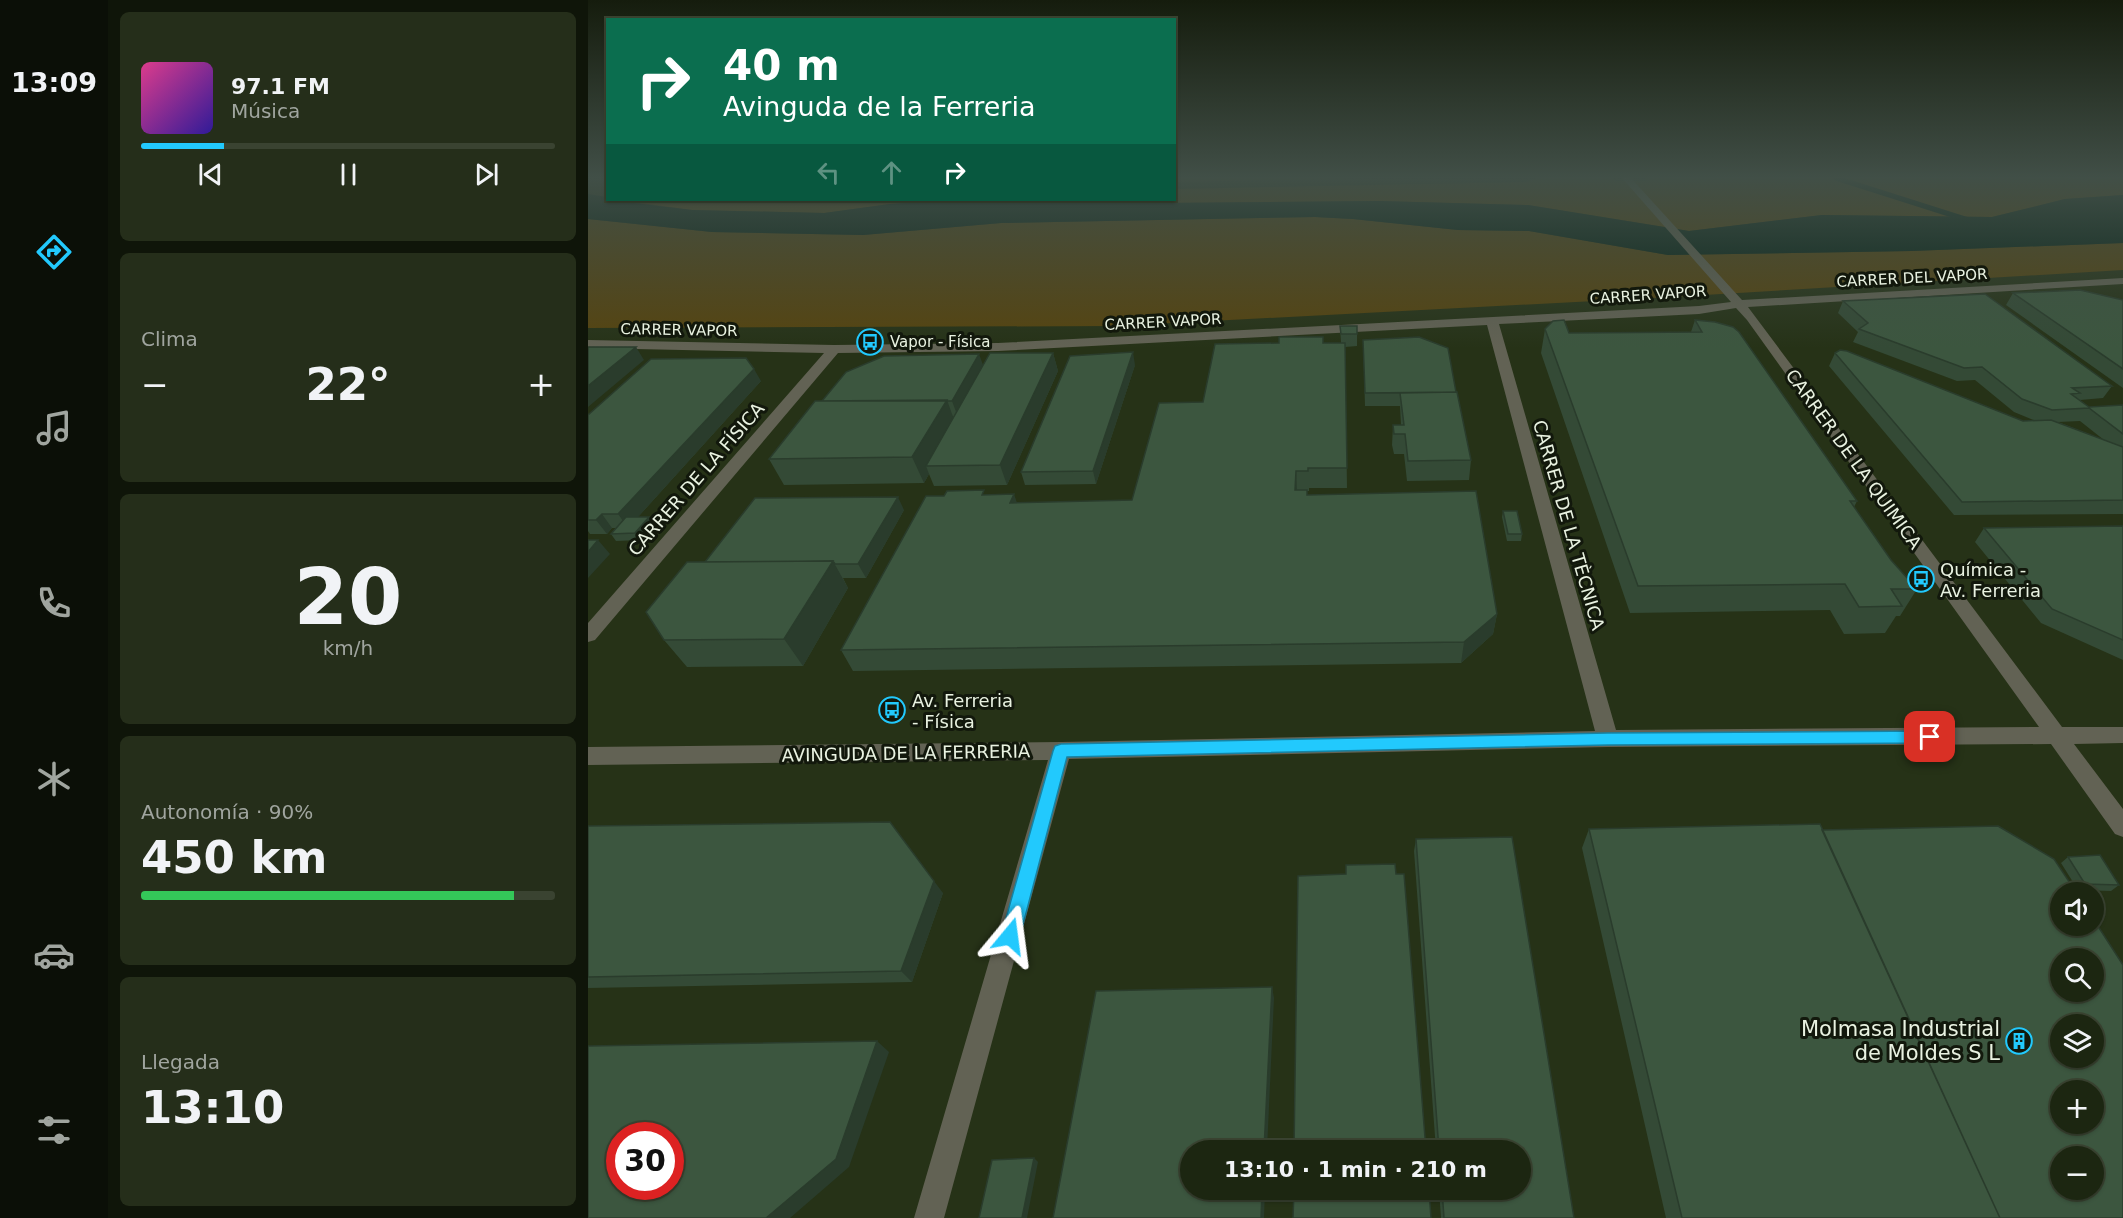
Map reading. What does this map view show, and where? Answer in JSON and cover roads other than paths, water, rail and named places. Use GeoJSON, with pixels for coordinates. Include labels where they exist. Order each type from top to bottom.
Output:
{"type":"FeatureCollection","features":[{"type":"Feature","properties":{"kind":"street","name":"CARRER DE LA QUIMICA"},"geometry":{"type":"LineString","coordinates":[[1677,235],[1736,300],[2123,827]]}},
{"type":"Feature","properties":{"kind":"street","name":"CARRER DEL VAPOR"},"geometry":{"type":"LineString","coordinates":[[1736,300],[2123,281]]}},
{"type":"Feature","properties":{"kind":"street"},"geometry":{"type":"LineString","coordinates":[[2108,282],[2123,291]]}},
{"type":"Feature","properties":{"kind":"street","name":"CARRER VAPOR"},"geometry":{"type":"LineString","coordinates":[[588,344],[834,349],[998,347],[1699,310],[1736,300]]}},
{"type":"Feature","properties":{"kind":"street","name":"CARRER DE LA TÈCNICA"},"geometry":{"type":"LineString","coordinates":[[1492,321],[1608,739]]}},
{"type":"Feature","properties":{"kind":"street","name":"CARRER DE LA FÍSICA"},"geometry":{"type":"LineString","coordinates":[[588,635],[834,349]]}},
{"type":"Feature","properties":{"kind":"street","name":"AVINGUDA DE LA FERRERIA"},"geometry":{"type":"LineString","coordinates":[[588,756],[1061,751],[1608,739],[2123,735]]}},
{"type":"Feature","properties":{"kind":"street"},"geometry":{"type":"LineString","coordinates":[[929,1218],[1029,871],[1061,751]]}},
{"type":"Feature","properties":{"kind":"place","name":"Vapor - Física"},"geometry":{"type":"Point","coordinates":[870,342]}},
{"type":"Feature","properties":{"kind":"place","name":"Química - Av. Ferreria"},"geometry":{"type":"Point","coordinates":[1921,579]}},
{"type":"Feature","properties":{"kind":"place","name":"Av. Ferreria - Física"},"geometry":{"type":"Point","coordinates":[892,710]}},
{"type":"Feature","properties":{"kind":"place","name":"Molmasa Industrial de Moldes S L"},"geometry":{"type":"Point","coordinates":[2019,1041]}}]}
